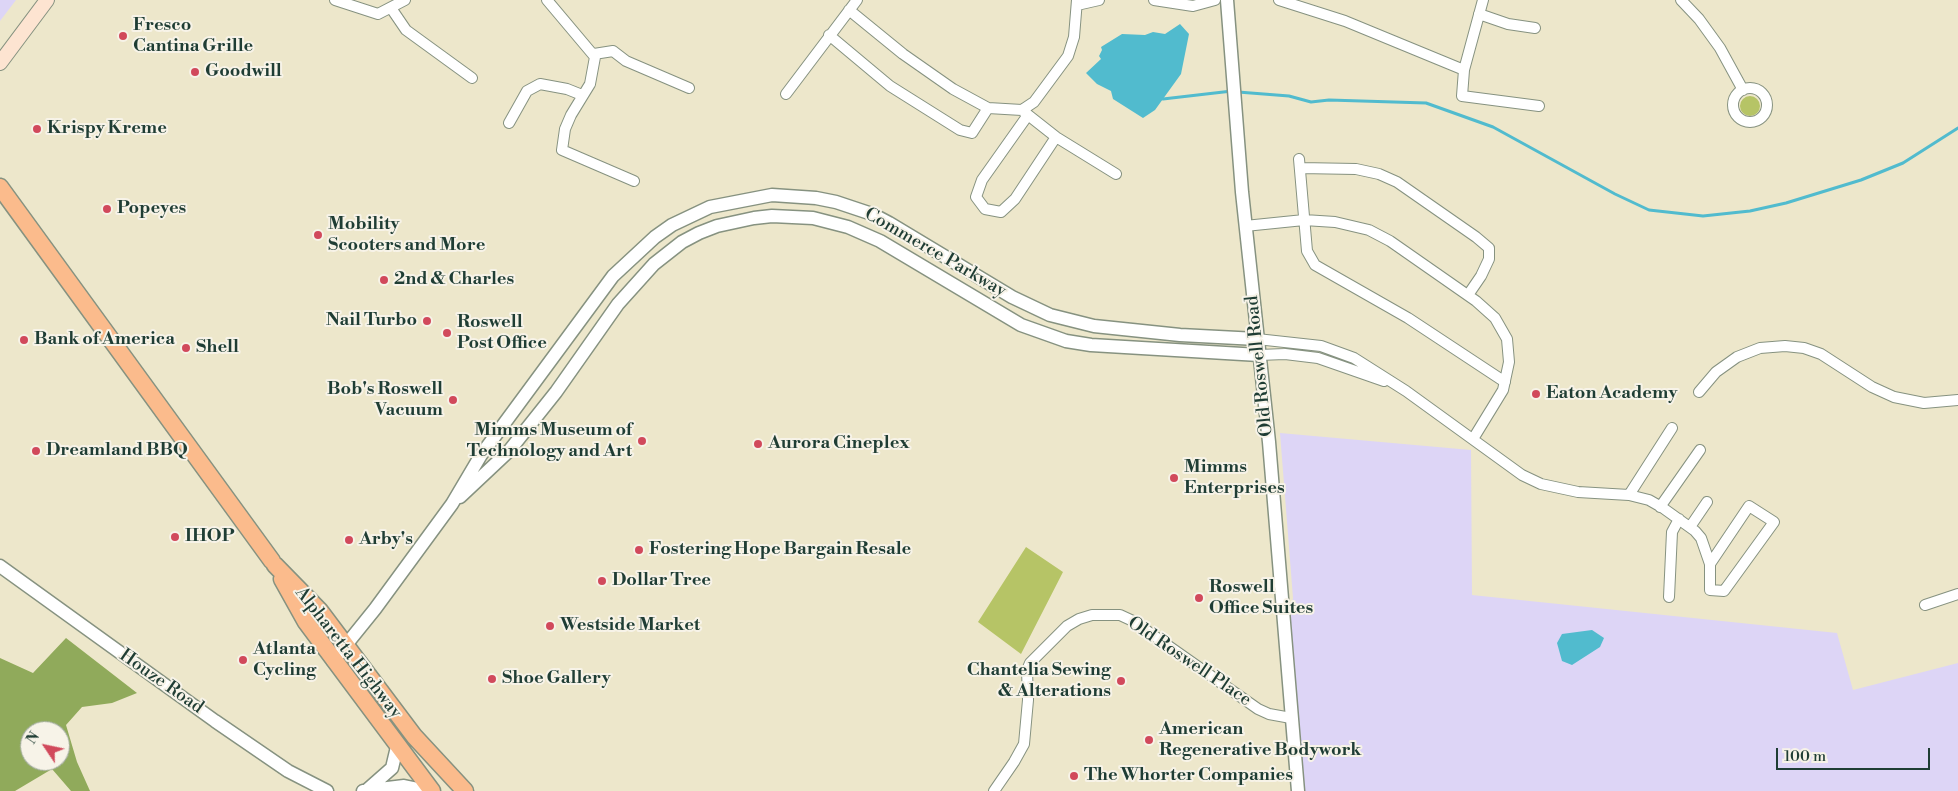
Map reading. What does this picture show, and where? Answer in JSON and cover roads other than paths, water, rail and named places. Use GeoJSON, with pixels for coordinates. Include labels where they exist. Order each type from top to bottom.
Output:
{"type":"FeatureCollection","features":[{"type":"Feature","properties":{"kind":"highway"},"geometry":{"type":"LineString","coordinates":[[0,187],[272,561]]}},
{"type":"Feature","properties":{"kind":"highway","name":"Alpharetta Highway"},"geometry":{"type":"LineString","coordinates":[[432,791],[333,661],[297,608],[275,565],[320,611],[414,736],[465,791]]}},
{"type":"Feature","properties":{"kind":"main road"},"geometry":{"type":"LineString","coordinates":[[0,63],[6,52],[47,0]]}},
{"type":"Feature","properties":{"kind":"street"},"geometry":{"type":"LineString","coordinates":[[335,0],[378,14],[405,0]]}},
{"type":"Feature","properties":{"kind":"street"},"geometry":{"type":"LineString","coordinates":[[547,0],[580,42],[594,54],[594,70],[590,84],[582,95],[565,129],[562,150],[634,181]]}},
{"type":"Feature","properties":{"kind":"street"},"geometry":{"type":"LineString","coordinates":[[786,94],[857,0]]}},
{"type":"Feature","properties":{"kind":"street"},"geometry":{"type":"LineString","coordinates":[[1056,137],[1014,199],[1001,212],[985,209],[976,197],[982,180],[1025,113],[1068,56],[1074,37],[1077,3],[1099,0]]}},
{"type":"Feature","properties":{"kind":"street"},"geometry":{"type":"LineString","coordinates":[[1154,0],[1193,6],[1215,0]]}},
{"type":"Feature","properties":{"kind":"street","name":"Old Roswell Road"},"geometry":{"type":"LineString","coordinates":[[1228,0],[1245,226],[1274,504],[1298,791]]}},
{"type":"Feature","properties":{"kind":"street"},"geometry":{"type":"LineString","coordinates":[[1280,0],[1300,3],[1464,70]]}},
{"type":"Feature","properties":{"kind":"street"},"geometry":{"type":"LineString","coordinates":[[1483,0],[1464,70],[1462,96],[1539,106]]}},
{"type":"Feature","properties":{"kind":"street"},"geometry":{"type":"LineString","coordinates":[[1681,0],[1699,19],[1720,48],[1743,90]]}},
{"type":"Feature","properties":{"kind":"street"},"geometry":{"type":"LineString","coordinates":[[391,8],[406,30],[472,78]]}},
{"type":"Feature","properties":{"kind":"street"},"geometry":{"type":"LineString","coordinates":[[849,10],[903,54],[953,88],[988,108],[1025,113],[1056,137],[1116,174]]}},
{"type":"Feature","properties":{"kind":"street"},"geometry":{"type":"LineString","coordinates":[[1479,14],[1508,24],[1535,28]]}},
{"type":"Feature","properties":{"kind":"street"},"geometry":{"type":"LineString","coordinates":[[829,35],[890,86],[960,130],[972,133],[988,108]]}},
{"type":"Feature","properties":{"kind":"street"},"geometry":{"type":"LineString","coordinates":[[594,54],[613,51],[626,61],[688,88]]}},
{"type":"Feature","properties":{"kind":"street"},"geometry":{"type":"LineString","coordinates":[[509,123],[527,91],[540,84],[567,89],[582,95]]}},
{"type":"Feature","properties":{"kind":"street"},"geometry":{"type":"LineString","coordinates":[[1468,295],[1482,276],[1489,259],[1489,248],[1476,237],[1397,182],[1379,174],[1356,169],[1299,164],[1307,251],[1315,265],[1408,318],[1505,382]]}},
{"type":"Feature","properties":{"kind":"street","name":"Commerce Parkway"},"geometry":{"type":"LineString","coordinates":[[333,661],[376,609],[452,504],[485,449],[613,276],[640,248],[672,225],[710,207],[730,201],[772,195],[816,198],[855,208],[890,223],[1030,306],[1072,322],[1171,334],[1257,339]]}},
{"type":"Feature","properties":{"kind":"street","name":"Commerce Parkway"},"geometry":{"type":"LineString","coordinates":[[452,504],[509,451],[556,392],[618,304],[654,264],[699,233],[717,226],[754,218],[772,216],[813,218],[856,230],[880,241],[1021,325],[1066,341],[1091,345],[1259,355]]}},
{"type":"Feature","properties":{"kind":"street"},"geometry":{"type":"LineString","coordinates":[[1245,226],[1304,220],[1335,222],[1369,230],[1390,241],[1468,295],[1495,318],[1507,339],[1509,362],[1503,390],[1472,439]]}},
{"type":"Feature","properties":{"kind":"street"},"geometry":{"type":"LineString","coordinates":[[1257,339],[1303,343],[1337,351],[1370,367],[1522,475],[1541,484],[1578,492],[1629,495],[1649,500],[1690,527],[1701,538],[1710,564],[1710,590],[1724,591],[1774,522],[1749,506],[1710,564]]}},
{"type":"Feature","properties":{"kind":"street"},"geometry":{"type":"LineString","coordinates":[[1699,392],[1716,372],[1737,357],[1760,348],[1785,346],[1804,348],[1821,354],[1872,387],[1894,397],[1924,403],[1958,400]]}},
{"type":"Feature","properties":{"kind":"street"},"geometry":{"type":"LineString","coordinates":[[1259,355],[1285,354],[1318,358],[1350,368],[1406,391]]}},
{"type":"Feature","properties":{"kind":"street"},"geometry":{"type":"LineString","coordinates":[[1629,495],[1672,428]]}},
{"type":"Feature","properties":{"kind":"street"},"geometry":{"type":"LineString","coordinates":[[1660,507],[1700,450]]}},
{"type":"Feature","properties":{"kind":"street"},"geometry":{"type":"LineString","coordinates":[[1690,527],[1706,502]]}},
{"type":"Feature","properties":{"kind":"street"},"geometry":{"type":"LineString","coordinates":[[1669,597],[1672,532],[1679,519]]}},
{"type":"Feature","properties":{"kind":"street","name":"Houze Road"},"geometry":{"type":"LineString","coordinates":[[0,566],[262,753],[304,781],[327,791]]}},
{"type":"Feature","properties":{"kind":"street"},"geometry":{"type":"LineString","coordinates":[[1925,605],[1958,594]]}},
{"type":"Feature","properties":{"kind":"street","name":"Old Roswell Place"},"geometry":{"type":"LineString","coordinates":[[994,791],[1024,744],[1028,700],[1027,670],[1030,663],[1067,626],[1092,615],[1120,616],[1133,621],[1258,709],[1269,714],[1291,718]]}},
{"type":"Feature","properties":{"kind":"street"},"geometry":{"type":"LineString","coordinates":[[365,790],[392,768],[397,747]]}},
{"type":"Feature","properties":{"kind":"street"},"geometry":{"type":"LineString","coordinates":[[365,790],[404,786],[428,791]]}},
{"type":"Feature","properties":{"kind":"water"},"geometry":{"type":"Polygon","coordinates":[[[1180,24],[1189,34],[1181,74],[1155,110],[1143,118],[1113,99],[1111,91],[1097,84],[1086,73],[1101,59],[1099,56],[1102,50],[1101,47],[1122,34],[1145,35],[1153,32],[1165,34],[1180,24]]]}},
{"type":"Feature","properties":{"kind":"water"},"geometry":{"type":"Polygon","coordinates":[[[1592,630],[1604,638],[1600,647],[1572,665],[1562,661],[1557,643],[1562,634],[1592,630]]]}},
{"type":"Feature","properties":{"kind":"waterway"},"geometry":{"type":"LineString","coordinates":[[1163,99],[1232,91]]}},
{"type":"Feature","properties":{"kind":"waterway"},"geometry":{"type":"LineString","coordinates":[[1238,92],[1289,96],[1311,102],[1329,100],[1426,103],[1493,127],[1615,194],[1649,210],[1703,216],[1750,211],[1786,203],[1861,180],[1903,163],[1958,128]]}},
{"type":"Feature","properties":{"kind":"place","name":"Fresco Cantina Grille"},"geometry":{"type":"Point","coordinates":[123,36]}},
{"type":"Feature","properties":{"kind":"place","name":"Goodwill"},"geometry":{"type":"Point","coordinates":[195,72]}},
{"type":"Feature","properties":{"kind":"place","name":"Krispy Kreme"},"geometry":{"type":"Point","coordinates":[37,129]}},
{"type":"Feature","properties":{"kind":"place","name":"Popeyes"},"geometry":{"type":"Point","coordinates":[107,209]}},
{"type":"Feature","properties":{"kind":"place","name":"Mobility Scooters and More"},"geometry":{"type":"Point","coordinates":[318,235]}},
{"type":"Feature","properties":{"kind":"place","name":"2nd & Charles"},"geometry":{"type":"Point","coordinates":[384,280]}},
{"type":"Feature","properties":{"kind":"place","name":"Nail Turbo"},"geometry":{"type":"Point","coordinates":[427,321]}},
{"type":"Feature","properties":{"kind":"place","name":"Roswell Post Office"},"geometry":{"type":"Point","coordinates":[447,333]}},
{"type":"Feature","properties":{"kind":"place","name":"Bank of America"},"geometry":{"type":"Point","coordinates":[24,340]}},
{"type":"Feature","properties":{"kind":"place","name":"Shell"},"geometry":{"type":"Point","coordinates":[186,348]}},
{"type":"Feature","properties":{"kind":"place","name":"Eaton Academy"},"geometry":{"type":"Point","coordinates":[1536,394]}},
{"type":"Feature","properties":{"kind":"place","name":"Bob's Roswell Vacuum"},"geometry":{"type":"Point","coordinates":[453,400]}},
{"type":"Feature","properties":{"kind":"place","name":"Mimms Museum of Technology and Art"},"geometry":{"type":"Point","coordinates":[642,441]}},
{"type":"Feature","properties":{"kind":"place","name":"Aurora Cineplex"},"geometry":{"type":"Point","coordinates":[758,444]}},
{"type":"Feature","properties":{"kind":"place","name":"Dreamland BBQ"},"geometry":{"type":"Point","coordinates":[36,451]}},
{"type":"Feature","properties":{"kind":"place","name":"Mimms Enterprises"},"geometry":{"type":"Point","coordinates":[1174,478]}},
{"type":"Feature","properties":{"kind":"place","name":"IHOP"},"geometry":{"type":"Point","coordinates":[175,537]}},
{"type":"Feature","properties":{"kind":"place","name":"Arby's"},"geometry":{"type":"Point","coordinates":[349,540]}},
{"type":"Feature","properties":{"kind":"place","name":"Fostering Hope Bargain Resale"},"geometry":{"type":"Point","coordinates":[639,550]}},
{"type":"Feature","properties":{"kind":"place","name":"Dollar Tree"},"geometry":{"type":"Point","coordinates":[602,581]}},
{"type":"Feature","properties":{"kind":"place","name":"Roswell Office Suites"},"geometry":{"type":"Point","coordinates":[1199,598]}},
{"type":"Feature","properties":{"kind":"place","name":"Westside Market"},"geometry":{"type":"Point","coordinates":[550,626]}},
{"type":"Feature","properties":{"kind":"place","name":"Atlanta Cycling"},"geometry":{"type":"Point","coordinates":[243,660]}},
{"type":"Feature","properties":{"kind":"place","name":"Shoe Gallery"},"geometry":{"type":"Point","coordinates":[492,679]}},
{"type":"Feature","properties":{"kind":"place","name":"Chantelia Sewing & Alterations"},"geometry":{"type":"Point","coordinates":[1121,681]}},
{"type":"Feature","properties":{"kind":"place","name":"American Regenerative Bodywork"},"geometry":{"type":"Point","coordinates":[1149,740]}},
{"type":"Feature","properties":{"kind":"place","name":"The Whorter Companies"},"geometry":{"type":"Point","coordinates":[1074,776]}}]}
